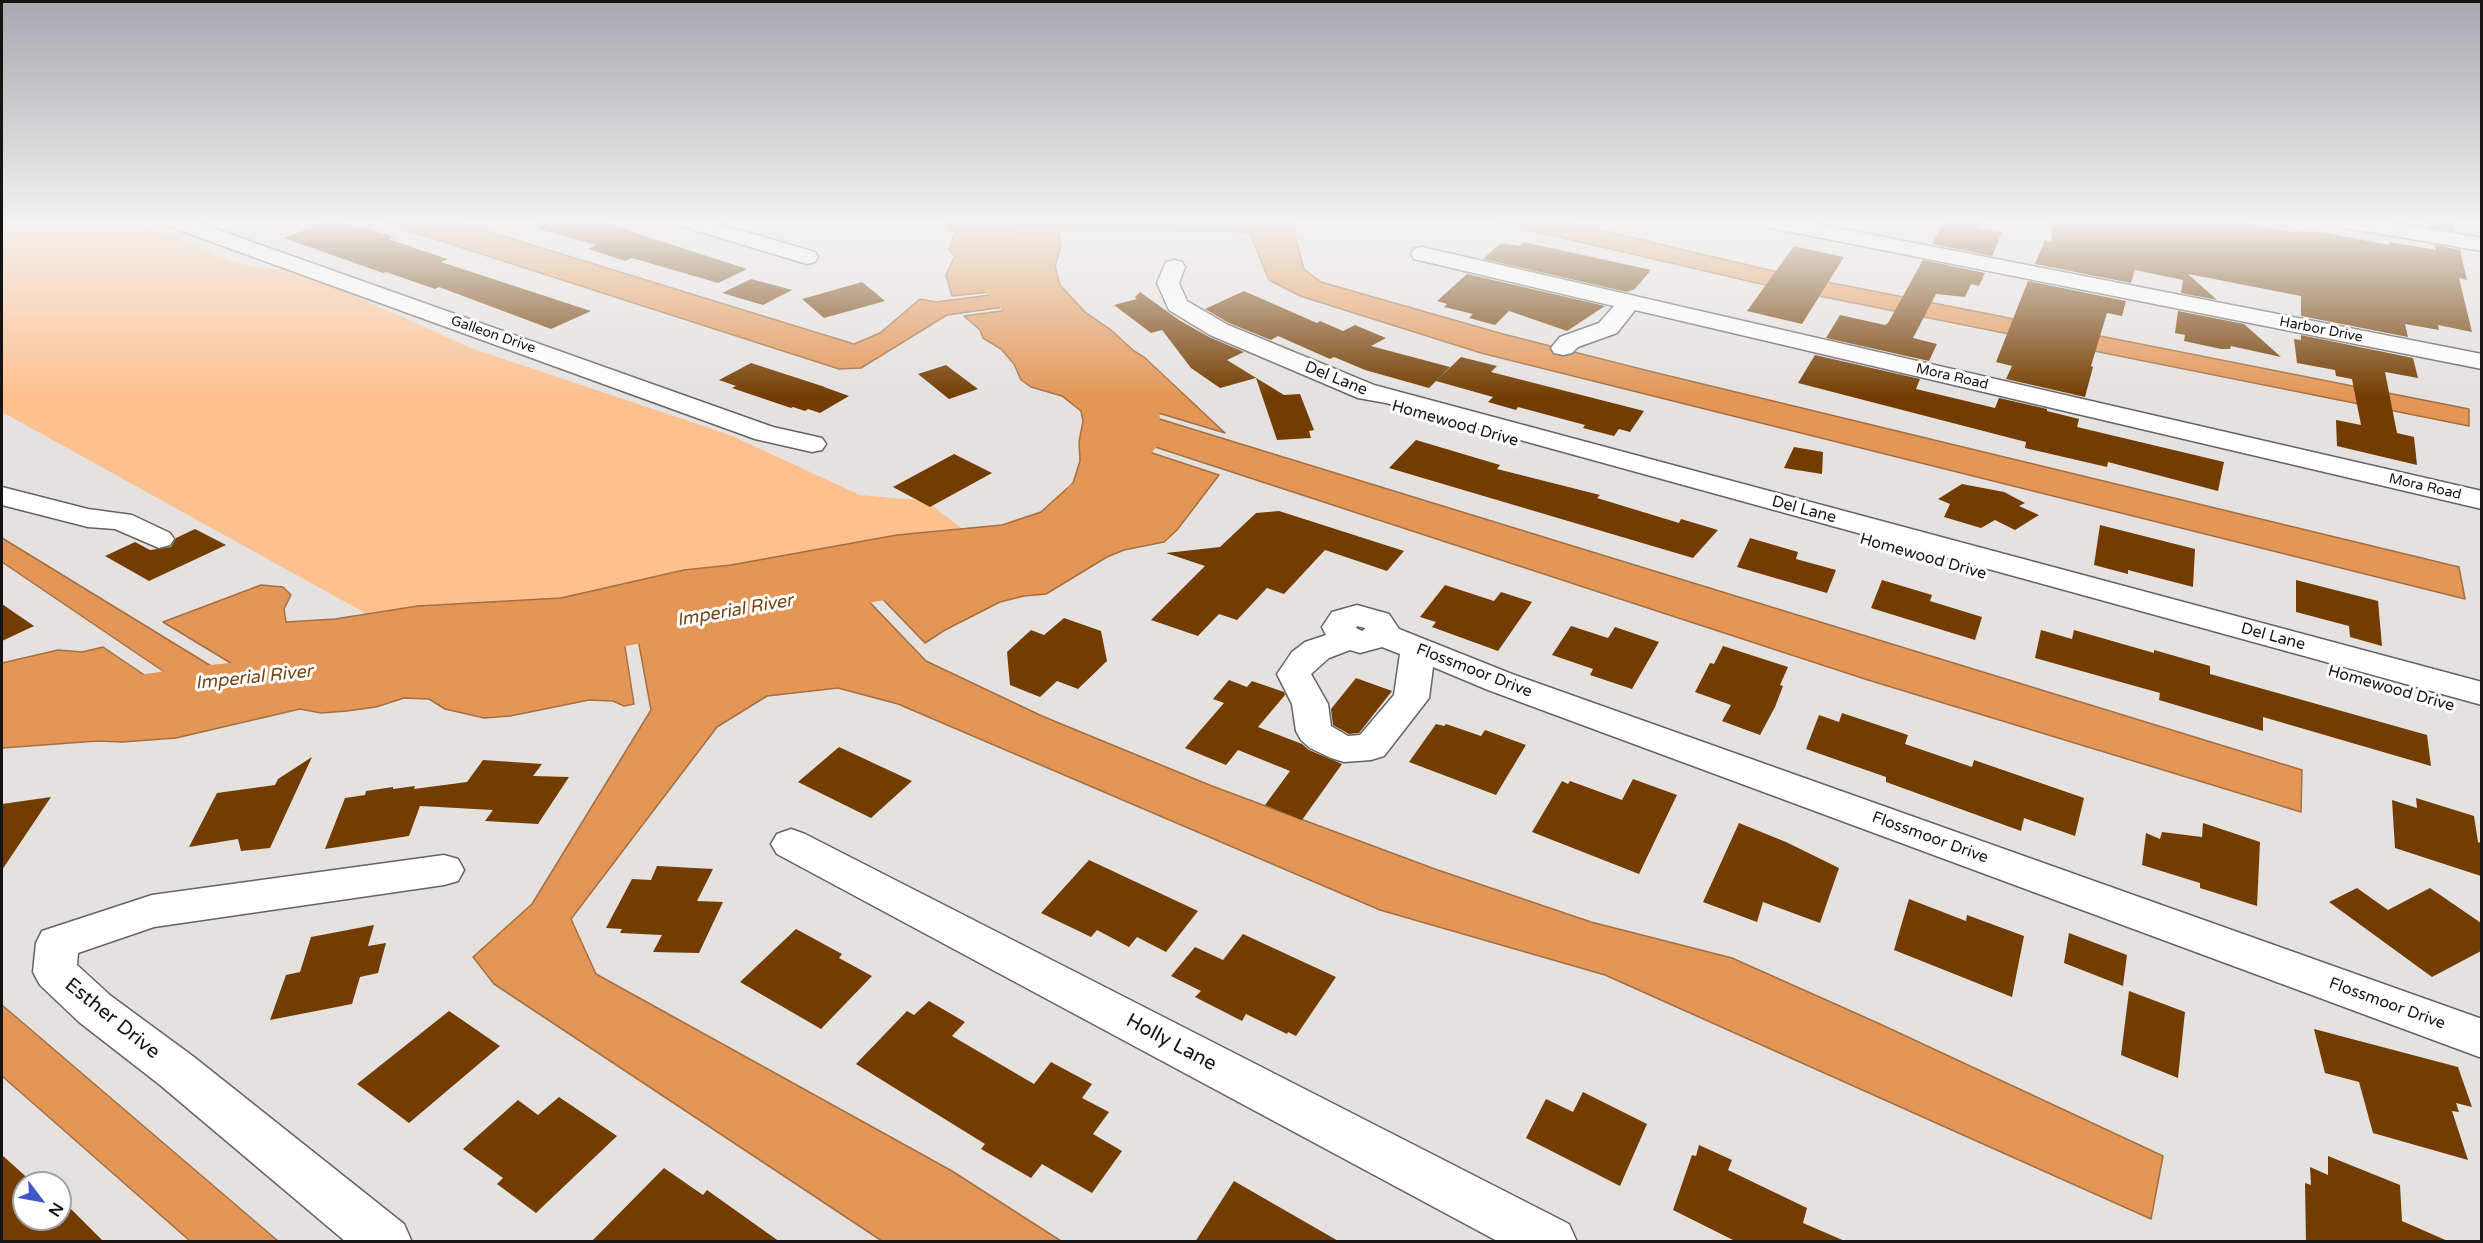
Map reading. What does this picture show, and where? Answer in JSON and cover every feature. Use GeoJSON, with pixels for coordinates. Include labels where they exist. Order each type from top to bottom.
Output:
{"type":"FeatureCollection","features":[{"type":"Feature","properties":{"kind":"street","name":"Galleon Drive"},"geometry":{"type":"LineString","coordinates":[[336,280],[765,434],[812,444]]}},
{"type":"Feature","properties":{"kind":"street","name":"Del Lane"},"geometry":{"type":"LineString","coordinates":[[1169,280],[1168,283],[1177,305],[1219,330],[1367,392],[2481,694]]}},
{"type":"Feature","properties":{"kind":"street","name":"Mora Road"},"geometry":{"type":"LineString","coordinates":[[1535,280],[2481,500]]}},
{"type":"Feature","properties":{"kind":"street","name":"Harbor Drive"},"geometry":{"type":"LineString","coordinates":[[2066,280],[2481,362]]}},
{"type":"Feature","properties":{"kind":"street","name":"Harbor Drive"},"geometry":{"type":"LineString","coordinates":[[2094,280],[2481,355]]}},
{"type":"Feature","properties":{"kind":"street"},"geometry":{"type":"LineString","coordinates":[[1563,348],[1569,342],[1608,328],[1630,302]]}},
{"type":"Feature","properties":{"kind":"street","name":"Homewood Drive"},"geometry":{"type":"LineString","coordinates":[[1367,392],[1384,404],[2481,714]]}},
{"type":"Feature","properties":{"kind":"street"},"geometry":{"type":"LineString","coordinates":[[2,495],[88,518],[121,521],[159,539]]}},
{"type":"Feature","properties":{"kind":"street","name":"Flossmoor Drive"},"geometry":{"type":"LineString","coordinates":[[1418,649],[1411,698],[1371,747],[1344,749],[1323,739],[1314,730],[1310,704],[1294,675],[1304,660],[1317,650],[1364,636],[1418,649],[1500,682],[2481,1039]]}},
{"type":"Feature","properties":{"kind":"street","name":"Holly Lane"},"geometry":{"type":"LineString","coordinates":[[790,844],[1551,1242]]}},
{"type":"Feature","properties":{"kind":"street","name":"Esther Drive"},"geometry":{"type":"LineString","coordinates":[[386,1242],[177,1071],[96,1009],[55,972],[57,943],[152,911],[444,870]]}},
{"type":"Feature","properties":{"kind":"shaded area"},"geometry":{"type":"Polygon","coordinates":[[[2,280],[320,280],[471,348],[730,435],[860,495],[926,501],[964,530],[897,535],[731,565],[684,570],[561,598],[418,606],[367,614],[2,412],[2,280]]]}},
{"type":"Feature","properties":{"kind":"water"},"geometry":{"type":"Polygon","coordinates":[[[562,280],[646,280],[854,344],[880,333],[920,299],[936,302],[1006,293],[1018,305],[947,315],[861,368],[839,369],[562,280]]]}},
{"type":"Feature","properties":{"kind":"water"},"geometry":{"type":"Polygon","coordinates":[[[947,280],[1059,280],[1060,285],[1085,312],[1144,357],[1225,433],[1145,409],[1135,408],[1128,413],[1128,442],[1131,446],[1219,475],[1177,530],[1164,542],[1124,550],[1107,557],[1046,594],[1000,602],[945,630],[925,643],[870,586],[859,582],[635,620],[622,628],[634,704],[624,706],[613,701],[589,700],[510,716],[484,718],[445,709],[429,699],[404,698],[376,707],[347,711],[321,713],[300,709],[176,738],[2,748],[2,663],[58,650],[82,652],[103,647],[174,695],[241,686],[248,680],[247,673],[163,622],[261,585],[283,587],[291,595],[284,609],[286,622],[335,619],[418,606],[561,598],[684,570],[731,565],[897,535],[1002,525],[1041,512],[1073,483],[1080,461],[1079,442],[1083,421],[1081,411],[1062,396],[1031,387],[1021,380],[1014,364],[1001,349],[983,338],[980,330],[964,316],[1023,308],[1027,305],[1015,292],[1010,290],[952,296],[947,280]]]}},
{"type":"Feature","properties":{"kind":"water"},"geometry":{"type":"Polygon","coordinates":[[[1269,280],[1318,280],[1503,334],[1649,371],[2459,567],[2465,599],[1481,353],[1300,296],[1269,280]]]}},
{"type":"Feature","properties":{"kind":"water"},"geometry":{"type":"Polygon","coordinates":[[[1744,280],[1817,280],[2469,409],[2469,426],[1744,280]]]}},
{"type":"Feature","properties":{"kind":"water"},"geometry":{"type":"Polygon","coordinates":[[[1140,413],[2302,770],[2301,812],[1868,680],[1140,442],[1140,413]]]}},
{"type":"Feature","properties":{"kind":"water"},"geometry":{"type":"Polygon","coordinates":[[[2,538],[234,680],[185,686],[2,562],[2,538]]]}},
{"type":"Feature","properties":{"kind":"water"},"geometry":{"type":"Polygon","coordinates":[[[858,590],[926,661],[1042,716],[1212,786],[1435,869],[1591,922],[1732,958],[1880,1024],[2163,1156],[2151,1219],[1605,975],[1380,910],[898,704],[838,688],[767,696],[717,727],[571,919],[596,974],[952,1171],[1061,1241],[882,1241],[494,984],[473,957],[532,904],[651,710],[636,628],[858,590]]]}},
{"type":"Feature","properties":{"kind":"water"},"geometry":{"type":"Polygon","coordinates":[[[2,1005],[278,1241],[190,1241],[2,1076],[2,1005]]]}},
{"type":"Feature","properties":{"kind":"building"},"geometry":{"type":"Polygon","coordinates":[[[409,280],[496,280],[591,311],[551,329],[439,287],[435,289],[409,280]]]}},
{"type":"Feature","properties":{"kind":"building"},"geometry":{"type":"Polygon","coordinates":[[[708,280],[724,280],[718,283],[708,280]]]}},
{"type":"Feature","properties":{"kind":"building"},"geometry":{"type":"Polygon","coordinates":[[[749,280],[792,290],[763,305],[722,293],[749,280]]]}},
{"type":"Feature","properties":{"kind":"building"},"geometry":{"type":"Polygon","coordinates":[[[1460,280],[1493,280],[1605,306],[1567,331],[1509,311],[1495,325],[1469,318],[1473,314],[1444,307],[1447,304],[1437,301],[1460,280]]]}},
{"type":"Feature","properties":{"kind":"building"},"geometry":{"type":"Polygon","coordinates":[[[1575,280],[1643,280],[1635,289],[1627,292],[1575,280]]]}},
{"type":"Feature","properties":{"kind":"building"},"geometry":{"type":"Polygon","coordinates":[[[1769,280],[1830,280],[1802,324],[1747,311],[1769,280]]]}},
{"type":"Feature","properties":{"kind":"building"},"geometry":{"type":"Polygon","coordinates":[[[1912,280],[1982,280],[1979,286],[1971,284],[1965,297],[1936,294],[1913,338],[1937,344],[1929,361],[1826,338],[1840,315],[1885,325],[1912,280]]]}},
{"type":"Feature","properties":{"kind":"building"},"geometry":{"type":"Polygon","coordinates":[[[2116,280],[2132,280],[2131,283],[2116,280]]]}},
{"type":"Feature","properties":{"kind":"building"},"geometry":{"type":"Polygon","coordinates":[[[2183,280],[2195,280],[2217,300],[2181,293],[2183,280]]]}},
{"type":"Feature","properties":{"kind":"building"},"geometry":{"type":"Polygon","coordinates":[[[2219,280],[2459,280],[2472,332],[2438,325],[2439,330],[2405,324],[2408,337],[2301,316],[2301,296],[2219,280]]]}},
{"type":"Feature","properties":{"kind":"building"},"geometry":{"type":"Polygon","coordinates":[[[2028,281],[2126,301],[2122,316],[2107,313],[2091,366],[2093,367],[2085,397],[2006,379],[2012,366],[1996,362],[2028,281]]]}},
{"type":"Feature","properties":{"kind":"building"},"geometry":{"type":"Polygon","coordinates":[[[862,282],[885,301],[824,318],[802,299],[862,282]]]}},
{"type":"Feature","properties":{"kind":"building"},"geometry":{"type":"Polygon","coordinates":[[[1244,291],[1317,323],[1320,321],[1343,331],[1355,325],[1386,338],[1371,346],[1450,367],[1429,388],[1365,370],[1334,357],[1330,359],[1278,336],[1271,340],[1229,323],[1205,309],[1244,291]]]}},
{"type":"Feature","properties":{"kind":"building"},"geometry":{"type":"Polygon","coordinates":[[[1140,292],[1179,320],[1209,337],[1244,352],[1227,360],[1284,395],[1300,394],[1314,430],[1309,431],[1311,438],[1277,440],[1256,378],[1220,388],[1191,368],[1162,330],[1151,333],[1114,305],[1137,299],[1135,297],[1140,292]]]}},
{"type":"Feature","properties":{"kind":"building"},"geometry":{"type":"Polygon","coordinates":[[[2178,311],[2244,324],[2281,357],[2231,346],[2230,349],[2221,349],[2184,341],[2185,335],[2175,333],[2178,311]]]}},
{"type":"Feature","properties":{"kind":"building"},"geometry":{"type":"Polygon","coordinates":[[[2301,335],[2413,358],[2418,378],[2385,372],[2397,433],[2414,437],[2417,465],[2337,446],[2336,420],[2361,425],[2352,379],[2336,376],[2335,370],[2297,363],[2294,339],[2301,340],[2301,335]]]}},
{"type":"Feature","properties":{"kind":"building"},"geometry":{"type":"Polygon","coordinates":[[[1815,355],[1920,379],[1916,389],[1995,408],[1999,398],[2047,409],[2047,411],[2079,419],[2077,427],[2224,462],[2218,491],[2108,462],[2107,467],[2025,448],[2026,442],[1798,383],[1815,355]]]}},
{"type":"Feature","properties":{"kind":"building"},"geometry":{"type":"Polygon","coordinates":[[[1461,357],[1497,366],[1491,372],[1644,411],[1630,432],[1619,429],[1614,436],[1583,428],[1585,425],[1518,407],[1516,410],[1488,402],[1493,397],[1436,381],[1461,357]]]}},
{"type":"Feature","properties":{"kind":"building"},"geometry":{"type":"Polygon","coordinates":[[[751,363],[849,396],[820,413],[808,409],[805,411],[791,408],[732,388],[736,386],[719,380],[751,363]]]}},
{"type":"Feature","properties":{"kind":"building"},"geometry":{"type":"Polygon","coordinates":[[[946,365],[978,389],[949,399],[918,374],[946,365]]]}},
{"type":"Feature","properties":{"kind":"building"},"geometry":{"type":"Polygon","coordinates":[[[1416,440],[1500,465],[1497,469],[1600,495],[1597,498],[1679,523],[1681,519],[1718,530],[1693,558],[1389,468],[1416,440]]]}},
{"type":"Feature","properties":{"kind":"building"},"geometry":{"type":"Polygon","coordinates":[[[1794,447],[1823,452],[1822,474],[1784,468],[1794,447]]]}},
{"type":"Feature","properties":{"kind":"building"},"geometry":{"type":"Polygon","coordinates":[[[954,454],[992,473],[930,507],[893,487],[954,454]]]}},
{"type":"Feature","properties":{"kind":"building"},"geometry":{"type":"Polygon","coordinates":[[[1962,484],[2004,492],[2025,503],[2019,506],[2039,515],[2015,530],[1995,520],[1981,528],[1944,517],[1950,504],[1938,499],[1962,484]]]}},
{"type":"Feature","properties":{"kind":"building"},"geometry":{"type":"Polygon","coordinates":[[[1279,511],[1404,551],[1387,571],[1325,550],[1284,594],[1267,588],[1237,620],[1219,614],[1198,636],[1151,620],[1205,566],[1166,553],[1220,547],[1256,513],[1279,511]]]}},
{"type":"Feature","properties":{"kind":"building"},"geometry":{"type":"Polygon","coordinates":[[[2100,525],[2195,549],[2193,587],[2128,570],[2128,574],[2094,565],[2100,525]]]}},
{"type":"Feature","properties":{"kind":"building"},"geometry":{"type":"Polygon","coordinates":[[[195,529],[226,545],[149,581],[105,556],[135,542],[150,550],[171,547],[176,538],[195,529]]]}},
{"type":"Feature","properties":{"kind":"building"},"geometry":{"type":"Polygon","coordinates":[[[1750,538],[1798,552],[1796,559],[1836,570],[1827,593],[1737,567],[1750,538]]]}},
{"type":"Feature","properties":{"kind":"building"},"geometry":{"type":"Polygon","coordinates":[[[1882,580],[1932,595],[1930,601],[1982,617],[1975,640],[1871,608],[1882,580]]]}},
{"type":"Feature","properties":{"kind":"building"},"geometry":{"type":"Polygon","coordinates":[[[2296,580],[2378,601],[2382,646],[2350,637],[2349,626],[2296,612],[2296,580]]]}},
{"type":"Feature","properties":{"kind":"building"},"geometry":{"type":"Polygon","coordinates":[[[1445,585],[1494,601],[1501,592],[1532,602],[1498,651],[1432,627],[1436,622],[1420,617],[1445,585]]]}},
{"type":"Feature","properties":{"kind":"building"},"geometry":{"type":"Polygon","coordinates":[[[2,604],[34,626],[2,641],[2,604]]]}},
{"type":"Feature","properties":{"kind":"building"},"geometry":{"type":"Polygon","coordinates":[[[1064,618],[1101,631],[1107,661],[1078,689],[1057,681],[1040,697],[1010,685],[1007,652],[1031,630],[1044,635],[1064,618]]]}},
{"type":"Feature","properties":{"kind":"building"},"geometry":{"type":"Polygon","coordinates":[[[1571,626],[1608,638],[1615,627],[1659,642],[1632,689],[1590,675],[1593,669],[1552,655],[1571,626]]]}},
{"type":"Feature","properties":{"kind":"building"},"geometry":{"type":"Polygon","coordinates":[[[2041,630],[2072,639],[2074,630],[2154,653],[2154,650],[2210,666],[2210,674],[2427,735],[2431,766],[2263,717],[2263,731],[2159,700],[2160,693],[2035,658],[2041,630]]]}},
{"type":"Feature","properties":{"kind":"building"},"geometry":{"type":"Polygon","coordinates":[[[1723,646],[1788,667],[1780,685],[1783,686],[1775,707],[1760,735],[1722,721],[1731,705],[1695,692],[1710,663],[1714,664],[1723,646]]]}},
{"type":"Feature","properties":{"kind":"building"},"geometry":{"type":"Polygon","coordinates":[[[1356,678],[1392,691],[1359,733],[1349,734],[1333,725],[1331,709],[1356,678]]]}},
{"type":"Feature","properties":{"kind":"building"},"geometry":{"type":"Polygon","coordinates":[[[1229,680],[1247,687],[1252,681],[1284,692],[1285,695],[1258,727],[1302,744],[1309,750],[1342,764],[1302,820],[1265,805],[1290,771],[1238,750],[1226,765],[1185,748],[1224,703],[1213,699],[1229,680]]]}},
{"type":"Feature","properties":{"kind":"building"},"geometry":{"type":"Polygon","coordinates":[[[1842,713],[1908,735],[1905,744],[1972,767],[1974,760],[2084,798],[2075,836],[2024,818],[2021,831],[1886,782],[1886,777],[1806,749],[1819,715],[1839,722],[1842,713]]]}},
{"type":"Feature","properties":{"kind":"building"},"geometry":{"type":"Polygon","coordinates":[[[1436,724],[1444,726],[1446,724],[1481,736],[1485,730],[1526,745],[1496,795],[1409,762],[1436,724]]]}},
{"type":"Feature","properties":{"kind":"building"},"geometry":{"type":"Polygon","coordinates":[[[839,747],[912,781],[871,818],[798,782],[839,747]]]}},
{"type":"Feature","properties":{"kind":"building"},"geometry":{"type":"Polygon","coordinates":[[[312,757],[270,848],[241,851],[238,839],[189,847],[217,793],[275,785],[278,779],[312,757]]]}},
{"type":"Feature","properties":{"kind":"building"},"geometry":{"type":"Polygon","coordinates":[[[483,760],[542,764],[533,776],[569,777],[538,824],[485,821],[493,810],[420,806],[409,836],[325,849],[345,798],[365,795],[366,791],[393,787],[393,789],[415,786],[414,789],[467,782],[483,760]]]}},
{"type":"Feature","properties":{"kind":"building"},"geometry":{"type":"Polygon","coordinates":[[[1633,779],[1677,795],[1639,874],[1532,832],[1562,781],[1568,784],[1570,781],[1622,800],[1633,779]]]}},
{"type":"Feature","properties":{"kind":"building"},"geometry":{"type":"Polygon","coordinates":[[[51,797],[2,870],[2,804],[51,797]]]}},
{"type":"Feature","properties":{"kind":"building"},"geometry":{"type":"Polygon","coordinates":[[[2416,798],[2474,816],[2478,842],[2481,843],[2481,876],[2395,848],[2392,800],[2417,808],[2416,798]]]}},
{"type":"Feature","properties":{"kind":"building"},"geometry":{"type":"Polygon","coordinates":[[[1739,823],[1786,842],[1839,868],[1820,923],[1763,902],[1757,922],[1703,902],[1739,823]]]}},
{"type":"Feature","properties":{"kind":"building"},"geometry":{"type":"Polygon","coordinates":[[[2203,823],[2260,842],[2257,906],[2200,888],[2200,883],[2142,865],[2146,833],[2160,839],[2162,832],[2202,837],[2203,823]]]}},
{"type":"Feature","properties":{"kind":"building"},"geometry":{"type":"Polygon","coordinates":[[[1089,860],[1198,911],[1166,952],[1137,937],[1129,947],[1097,930],[1091,937],[1041,913],[1089,860]]]}},
{"type":"Feature","properties":{"kind":"building"},"geometry":{"type":"Polygon","coordinates":[[[657,866],[713,869],[697,901],[723,902],[699,953],[653,952],[662,935],[620,933],[622,929],[606,928],[632,879],[651,880],[657,866]]]}},
{"type":"Feature","properties":{"kind":"building"},"geometry":{"type":"Polygon","coordinates":[[[2357,888],[2388,910],[2430,888],[2481,923],[2481,951],[2432,977],[2329,902],[2357,888]]]}},
{"type":"Feature","properties":{"kind":"building"},"geometry":{"type":"Polygon","coordinates":[[[1909,899],[1966,921],[1967,915],[2024,936],[2012,997],[1894,950],[1909,899]]]}},
{"type":"Feature","properties":{"kind":"building"},"geometry":{"type":"Polygon","coordinates":[[[374,925],[368,946],[386,943],[378,973],[360,977],[352,1004],[270,1020],[286,975],[300,972],[311,937],[374,925]]]}},
{"type":"Feature","properties":{"kind":"building"},"geometry":{"type":"Polygon","coordinates":[[[796,929],[842,954],[839,958],[872,976],[821,1029],[740,982],[796,929]]]}},
{"type":"Feature","properties":{"kind":"building"},"geometry":{"type":"Polygon","coordinates":[[[2069,933],[2127,955],[2123,986],[2064,963],[2069,933]]]}},
{"type":"Feature","properties":{"kind":"building"},"geometry":{"type":"Polygon","coordinates":[[[1243,934],[1336,977],[1296,1036],[1246,1014],[1242,1021],[1195,997],[1201,991],[1171,976],[1195,947],[1223,960],[1243,934]]]}},
{"type":"Feature","properties":{"kind":"building"},"geometry":{"type":"Polygon","coordinates":[[[2129,991],[2185,1012],[2178,1078],[2121,1055],[2129,991]]]}},
{"type":"Feature","properties":{"kind":"building"},"geometry":{"type":"Polygon","coordinates":[[[929,1001],[965,1022],[952,1036],[1034,1084],[1051,1062],[1092,1084],[1082,1098],[1109,1112],[1093,1134],[1122,1151],[1092,1193],[1042,1164],[1031,1178],[981,1149],[985,1144],[856,1064],[907,1011],[914,1015],[929,1001]]]}},
{"type":"Feature","properties":{"kind":"building"},"geometry":{"type":"Polygon","coordinates":[[[449,1011],[500,1046],[409,1123],[357,1084],[449,1011]]]}},
{"type":"Feature","properties":{"kind":"building"},"geometry":{"type":"Polygon","coordinates":[[[2314,1029],[2458,1067],[2472,1107],[2456,1103],[2459,1112],[2452,1111],[2468,1160],[2373,1133],[2359,1082],[2325,1073],[2314,1029]]]}},
{"type":"Feature","properties":{"kind":"building"},"geometry":{"type":"Polygon","coordinates":[[[1583,1092],[1647,1124],[1620,1186],[1526,1138],[1546,1099],[1573,1112],[1583,1092]]]}},
{"type":"Feature","properties":{"kind":"building"},"geometry":{"type":"Polygon","coordinates":[[[559,1097],[617,1136],[536,1213],[497,1184],[503,1178],[463,1149],[518,1100],[538,1115],[559,1097]]]}},
{"type":"Feature","properties":{"kind":"building"},"geometry":{"type":"Polygon","coordinates":[[[1699,1145],[1732,1160],[1728,1170],[1807,1208],[1803,1223],[1847,1242],[1737,1242],[1673,1210],[1692,1155],[1696,1156],[1699,1145]]]}},
{"type":"Feature","properties":{"kind":"building"},"geometry":{"type":"Polygon","coordinates":[[[2,1155],[20,1171],[12,1171],[12,1231],[72,1231],[72,1210],[104,1242],[2,1242],[2,1155]]]}},
{"type":"Feature","properties":{"kind":"building"},"geometry":{"type":"Polygon","coordinates":[[[2328,1156],[2400,1185],[2402,1221],[2450,1242],[2306,1242],[2305,1183],[2311,1185],[2310,1167],[2328,1175],[2328,1156]]]}},
{"type":"Feature","properties":{"kind":"building"},"geometry":{"type":"Polygon","coordinates":[[[664,1168],[703,1195],[707,1190],[780,1242],[591,1242],[664,1168]]]}},
{"type":"Feature","properties":{"kind":"building"},"geometry":{"type":"Polygon","coordinates":[[[1234,1181],[1340,1242],[1195,1242],[1234,1181]]]}},
{"type":"Feature","properties":{"kind":"waterway","name":"Imperial River"},"geometry":{"type":"LineString","coordinates":[[994,280],[1030,318],[1094,353],[1139,403],[1140,442],[1093,491],[1085,496]]}},
{"type":"Feature","properties":{"kind":"waterway","name":"Imperial River"},"geometry":{"type":"LineString","coordinates":[[553,643],[907,581],[940,568]]}},
{"type":"Feature","properties":{"kind":"waterway","name":"Imperial River"},"geometry":{"type":"LineString","coordinates":[[2,713],[200,684],[319,671]]}}]}
